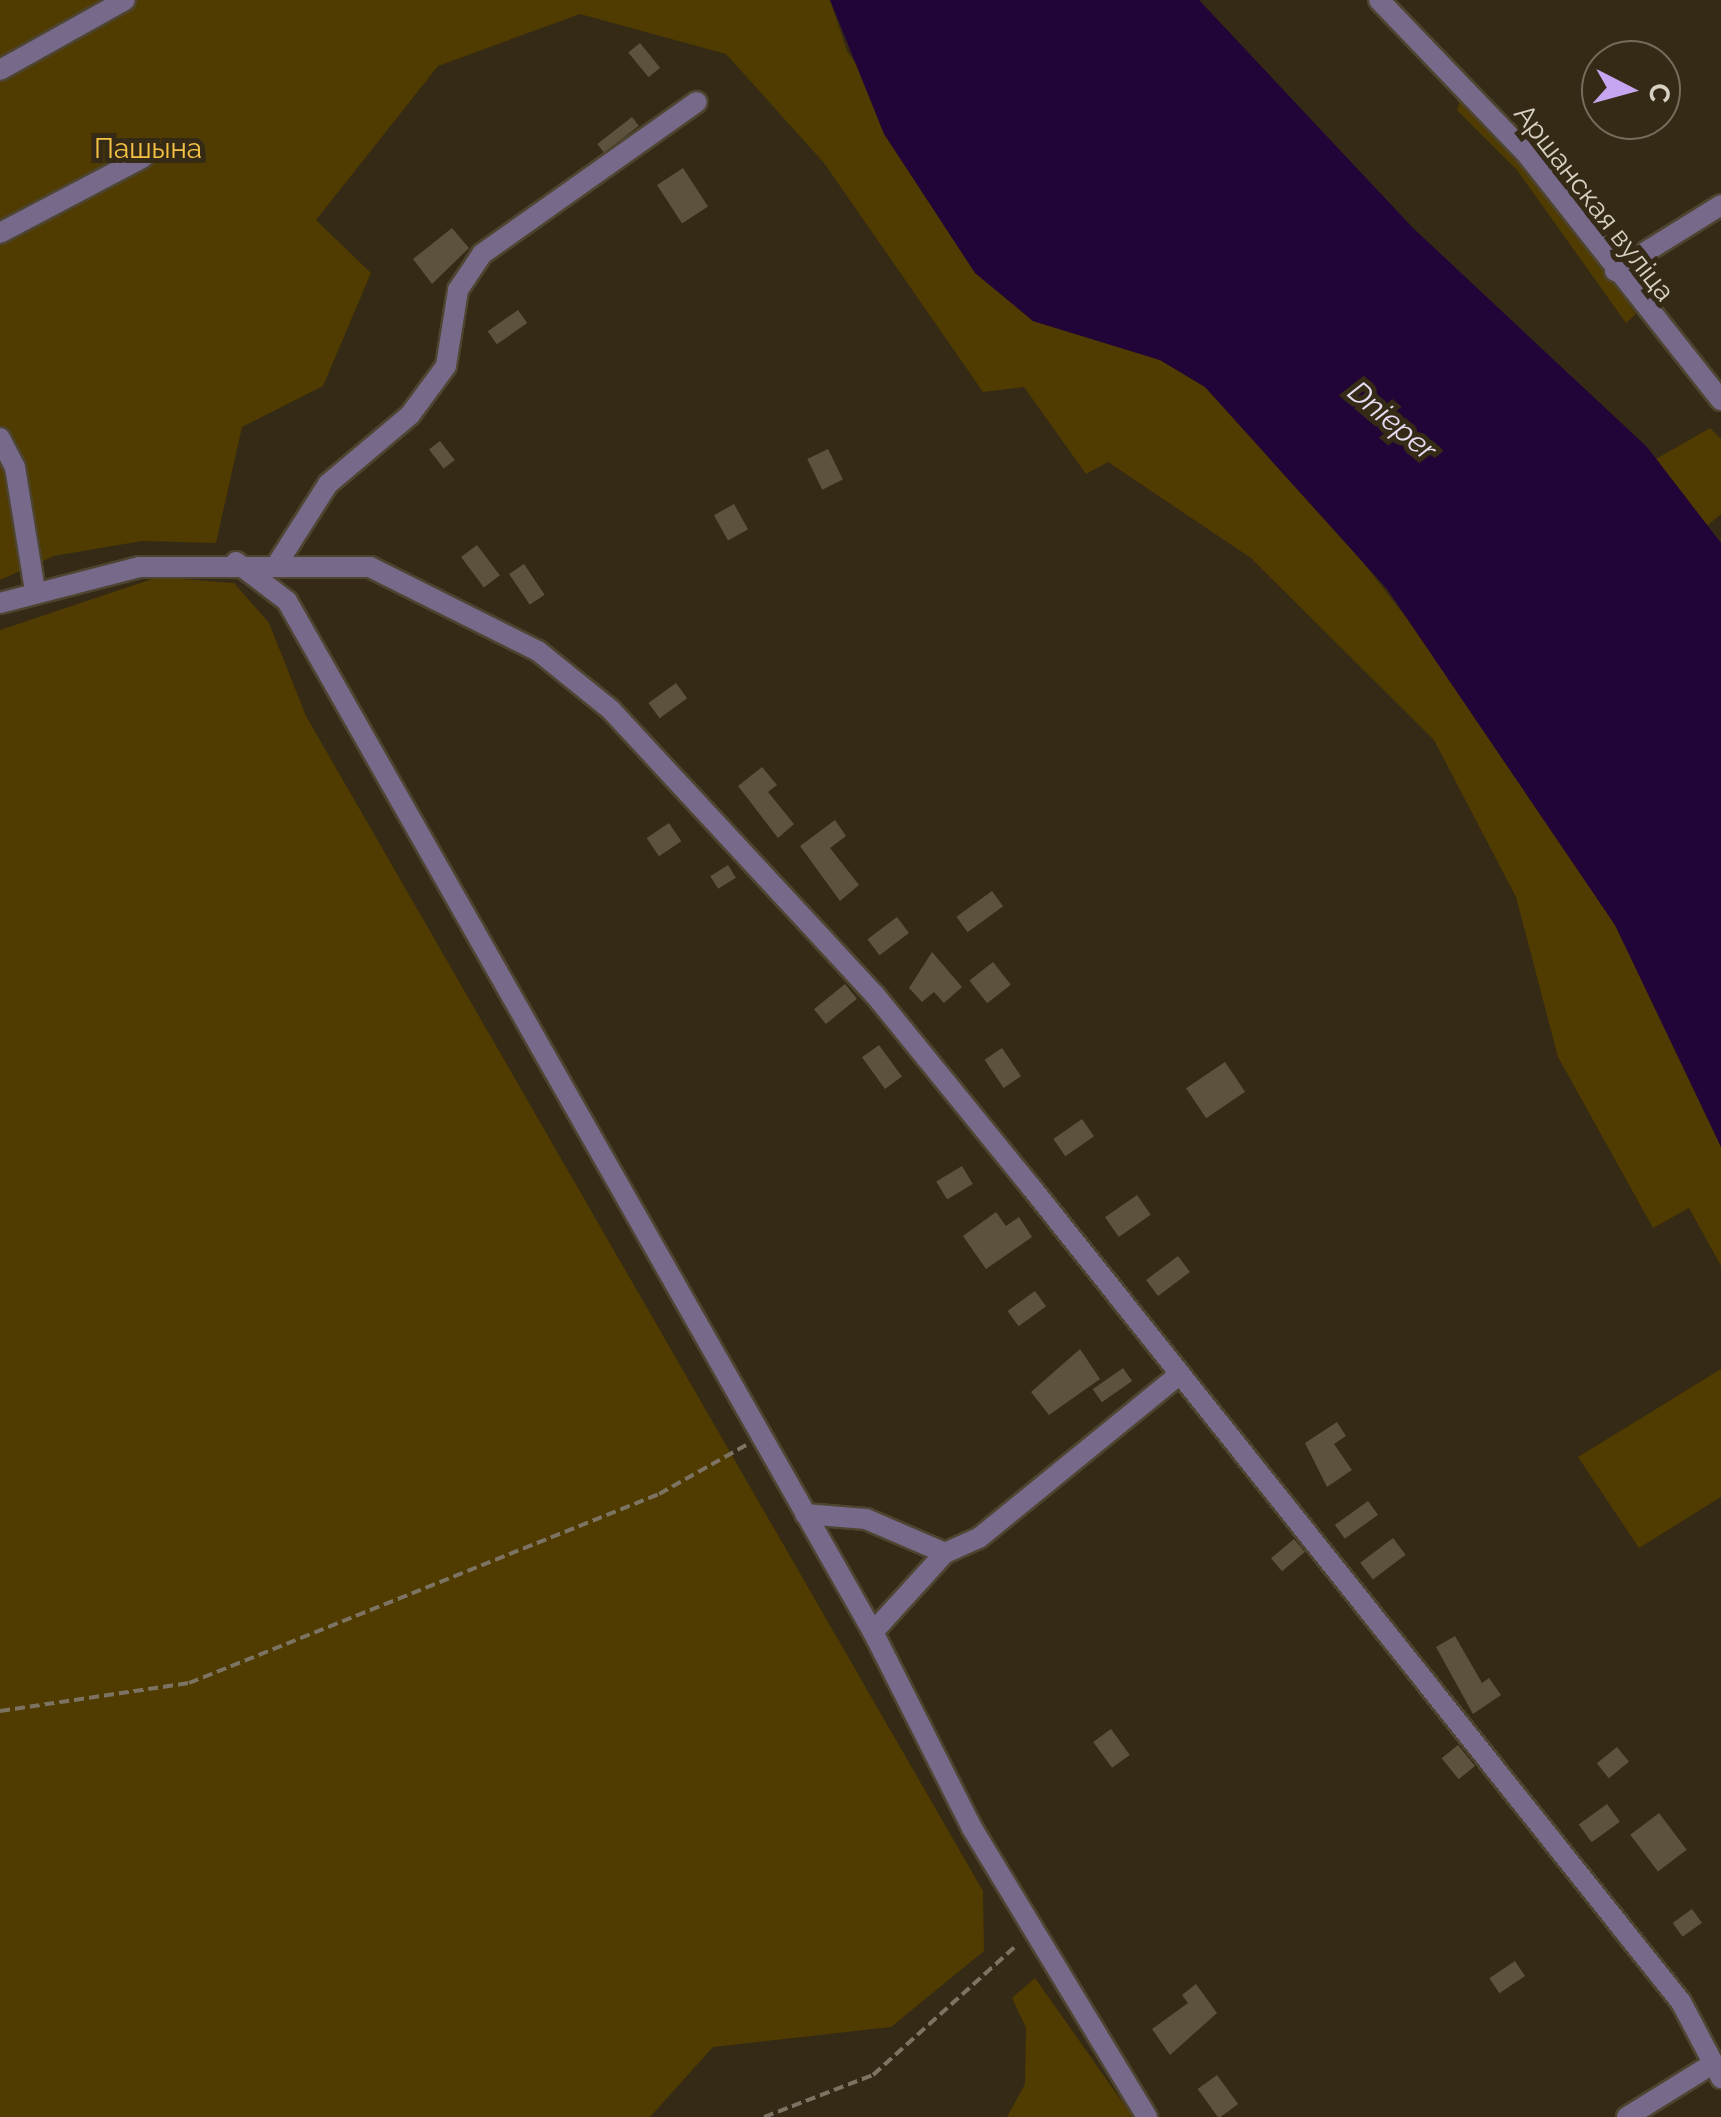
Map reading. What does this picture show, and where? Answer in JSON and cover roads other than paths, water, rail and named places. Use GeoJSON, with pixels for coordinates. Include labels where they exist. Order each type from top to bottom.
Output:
{"type":"FeatureCollection","features":[{"type":"Feature","properties":{"kind":"street"},"geometry":{"type":"LineString","coordinates":[[0,70],[125,0]]}},
{"type":"Feature","properties":{"kind":"street","name":"Аршанская вуліца"},"geometry":{"type":"LineString","coordinates":[[1382,1],[1525,152],[1615,271],[1721,400]]}},
{"type":"Feature","properties":{"kind":"street"},"geometry":{"type":"LineString","coordinates":[[279,561],[328,484],[410,415],[446,366],[458,290],[482,254],[697,102]]}},
{"type":"Feature","properties":{"kind":"street"},"geometry":{"type":"LineString","coordinates":[[0,233],[142,158]]}},
{"type":"Feature","properties":{"kind":"street"},"geometry":{"type":"LineString","coordinates":[[1615,271],[1721,204]]}},
{"type":"Feature","properties":{"kind":"street"},"geometry":{"type":"LineString","coordinates":[[0,438],[15,467],[35,591]]}},
{"type":"Feature","properties":{"kind":"street"},"geometry":{"type":"LineString","coordinates":[[0,603],[139,567],[279,561],[370,567],[538,651],[612,710],[875,996],[1175,1378],[1668,1986],[1718,2070],[1627,2117]]}},
{"type":"Feature","properties":{"kind":"street"},"geometry":{"type":"LineString","coordinates":[[236,562],[287,602],[873,1632],[1034,1932],[1147,2117]]}},
{"type":"Feature","properties":{"kind":"street"},"geometry":{"type":"LineString","coordinates":[[873,1632],[945,1553],[979,1538],[1175,1378]]}},
{"type":"Feature","properties":{"kind":"street"},"geometry":{"type":"LineString","coordinates":[[805,1514],[866,1518],[945,1553]]}},
{"type":"Feature","properties":{"kind":"water","name":"Dnieper"},"geometry":{"type":"Polygon","coordinates":[[[830,0],[1199,0],[1413,228],[1647,447],[1721,543],[1721,1147],[1615,925],[1387,589],[1205,387],[1160,360],[1033,321],[975,273],[884,134],[830,0]]]}},
{"type":"Feature","properties":{"kind":"park label","name":"Пашына"},"geometry":{"type":"Point","coordinates":[148,149]}}]}
